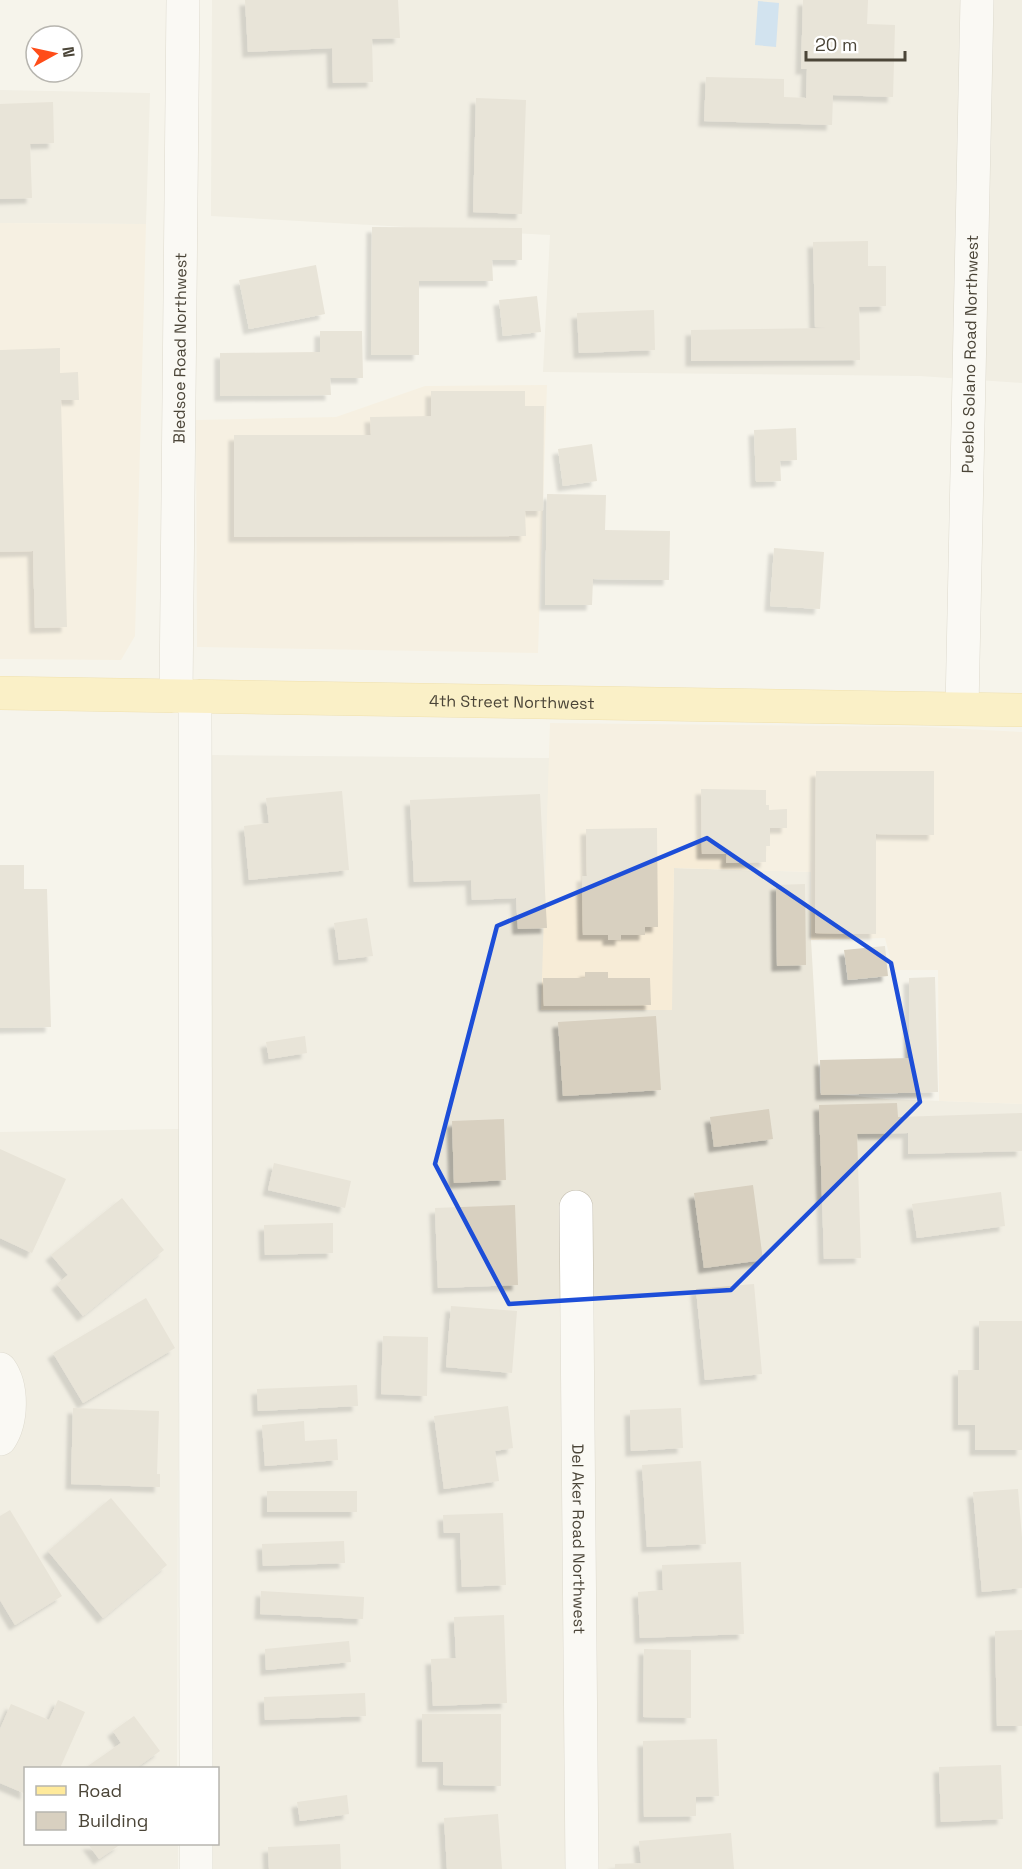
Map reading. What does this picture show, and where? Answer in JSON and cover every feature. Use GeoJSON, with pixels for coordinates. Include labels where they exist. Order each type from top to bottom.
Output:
{"type":"FeatureCollection","features":[{"type":"Feature","properties":{"kind":"main road","name":"4th Street Northwest"},"geometry":{"type":"LineString","coordinates":[[0,693],[1022,710]]}},
{"type":"Feature","properties":{"kind":"street","name":"Bledsoe Road Northwest"},"geometry":{"type":"LineString","coordinates":[[183,0],[185,696],[196,1767]]}},
{"type":"Feature","properties":{"kind":"street","name":"Pueblo Solano Road Northwest"},"geometry":{"type":"LineString","coordinates":[[962,708],[976,0]]}},
{"type":"Feature","properties":{"kind":"street","name":"Del Aker Road Northwest"},"geometry":{"type":"LineString","coordinates":[[576,1207],[582,1869]]}},
{"type":"Feature","properties":{"kind":"street"},"geometry":{"type":"LineString","coordinates":[[0,1369],[7,1388],[9,1411],[4,1433],[0,1439]]}},
{"type":"Feature","properties":{"kind":"street"},"geometry":{"type":"LineString","coordinates":[[196,1845],[196,1869]]}},
{"type":"Feature","properties":{"kind":"highlighted area"},"geometry":{"type":"Polygon","coordinates":[[[707,838],[891,963],[920,1102],[731,1290],[509,1304],[435,1164],[497,926],[707,838]]]}},
{"type":"Feature","properties":{"kind":"shaded area"},"geometry":{"type":"Polygon","coordinates":[[[212,0],[1022,0],[1022,383],[920,376],[543,372],[550,235],[211,216],[212,0]]]}},
{"type":"Feature","properties":{"kind":"shaded area"},"geometry":{"type":"Polygon","coordinates":[[[0,90],[150,93],[146,224],[0,223],[0,90]]]}},
{"type":"Feature","properties":{"kind":"shaded area"},"geometry":{"type":"Polygon","coordinates":[[[0,223],[146,224],[135,636],[121,660],[0,659],[0,223]]]}},
{"type":"Feature","properties":{"kind":"shaded area"},"geometry":{"type":"Polygon","coordinates":[[[547,385],[538,653],[197,647],[196,420],[336,417],[425,386],[547,385]]]}},
{"type":"Feature","properties":{"kind":"shaded area"},"geometry":{"type":"Polygon","coordinates":[[[550,723],[927,727],[1022,732],[1022,1104],[939,1101],[938,970],[893,970],[885,938],[811,940],[811,872],[674,868],[672,1010],[541,1010],[550,723]]]}},
{"type":"Feature","properties":{"kind":"shaded area"},"geometry":{"type":"Polygon","coordinates":[[[207,755],[550,758],[542,1010],[671,1010],[674,868],[811,872],[811,940],[820,1093],[886,1099],[1022,1104],[1022,1869],[206,1869],[206,1845],[219,1845],[219,1767],[206,1767],[207,755]]]}},
{"type":"Feature","properties":{"kind":"shaded area"},"geometry":{"type":"Polygon","coordinates":[[[179,1129],[177,1767],[24,1767],[24,1845],[178,1845],[178,1869],[0,1869],[0,1132],[179,1129]]]}},
{"type":"Feature","properties":{"kind":"water"},"geometry":{"type":"Polygon","coordinates":[[[758,1],[779,3],[776,47],[755,45],[758,1]]]}},
{"type":"Feature","properties":{"kind":"building"},"geometry":{"type":"Polygon","coordinates":[[[245,0],[398,0],[400,38],[372,39],[373,82],[333,83],[332,48],[248,52],[245,0]]]}},
{"type":"Feature","properties":{"kind":"building"},"geometry":{"type":"Polygon","coordinates":[[[803,0],[868,0],[867,24],[895,25],[893,97],[833,95],[832,125],[704,121],[706,77],[784,79],[784,97],[806,98],[807,69],[801,69],[803,0]]]}},
{"type":"Feature","properties":{"kind":"building"},"geometry":{"type":"Polygon","coordinates":[[[476,98],[526,100],[522,214],[473,212],[476,98]]]}},
{"type":"Feature","properties":{"kind":"building"},"geometry":{"type":"Polygon","coordinates":[[[53,102],[54,143],[30,144],[32,198],[0,199],[0,104],[53,102]]]}},
{"type":"Feature","properties":{"kind":"building"},"geometry":{"type":"Polygon","coordinates":[[[372,227],[522,228],[522,260],[492,260],[493,281],[419,281],[419,355],[371,355],[372,227]]]}},
{"type":"Feature","properties":{"kind":"building"},"geometry":{"type":"Polygon","coordinates":[[[868,241],[868,266],[886,266],[886,306],[859,307],[860,360],[691,361],[691,330],[826,328],[815,327],[813,242],[868,241]]]}},
{"type":"Feature","properties":{"kind":"building"},"geometry":{"type":"Polygon","coordinates":[[[316,265],[325,314],[249,329],[239,280],[316,265]]]}},
{"type":"Feature","properties":{"kind":"building"},"geometry":{"type":"Polygon","coordinates":[[[537,296],[541,332],[503,336],[499,300],[537,296]]]}},
{"type":"Feature","properties":{"kind":"building"},"geometry":{"type":"Polygon","coordinates":[[[654,310],[655,350],[579,353],[577,313],[654,310]]]}},
{"type":"Feature","properties":{"kind":"building"},"geometry":{"type":"Polygon","coordinates":[[[320,331],[362,331],[363,378],[330,378],[331,395],[220,396],[220,353],[320,352],[320,331]]]}},
{"type":"Feature","properties":{"kind":"building"},"geometry":{"type":"Polygon","coordinates":[[[60,348],[60,373],[78,372],[79,400],[61,400],[67,627],[35,628],[33,551],[0,552],[0,350],[60,348]]]}},
{"type":"Feature","properties":{"kind":"building"},"geometry":{"type":"Polygon","coordinates":[[[431,391],[525,391],[525,406],[544,406],[543,511],[525,511],[526,536],[234,537],[234,435],[371,435],[370,417],[431,416],[431,391]]]}},
{"type":"Feature","properties":{"kind":"building"},"geometry":{"type":"Polygon","coordinates":[[[796,428],[797,460],[780,461],[781,481],[756,482],[754,430],[796,428]]]}},
{"type":"Feature","properties":{"kind":"building"},"geometry":{"type":"Polygon","coordinates":[[[592,444],[597,481],[563,486],[558,449],[592,444]]]}},
{"type":"Feature","properties":{"kind":"building"},"geometry":{"type":"Polygon","coordinates":[[[547,494],[606,495],[605,530],[670,531],[669,580],[593,579],[592,605],[545,605],[547,494]]]}},
{"type":"Feature","properties":{"kind":"building"},"geometry":{"type":"Polygon","coordinates":[[[774,548],[824,552],[820,609],[770,606],[774,548]]]}},
{"type":"Feature","properties":{"kind":"building"},"geometry":{"type":"Polygon","coordinates":[[[816,771],[934,771],[934,835],[876,834],[876,934],[815,933],[816,771]]]}},
{"type":"Feature","properties":{"kind":"building"},"geometry":{"type":"Polygon","coordinates":[[[701,789],[766,790],[766,805],[769,805],[769,810],[787,809],[787,828],[770,828],[770,846],[766,846],[766,862],[726,863],[727,854],[702,854],[701,789]]]}},
{"type":"Feature","properties":{"kind":"building"},"geometry":{"type":"Polygon","coordinates":[[[342,791],[349,870],[249,880],[244,826],[269,823],[266,798],[342,791]]]}},
{"type":"Feature","properties":{"kind":"building"},"geometry":{"type":"Polygon","coordinates":[[[540,794],[547,928],[518,929],[516,898],[472,900],[471,880],[414,882],[410,800],[540,794]]]}},
{"type":"Feature","properties":{"kind":"building"},"geometry":{"type":"Polygon","coordinates":[[[657,828],[658,927],[645,927],[645,935],[621,935],[621,940],[608,940],[608,935],[583,935],[582,876],[587,876],[586,829],[657,828]]]}},
{"type":"Feature","properties":{"kind":"building"},"geometry":{"type":"Polygon","coordinates":[[[0,865],[24,865],[24,889],[47,889],[51,1027],[0,1028],[0,865]]]}},
{"type":"Feature","properties":{"kind":"building"},"geometry":{"type":"Polygon","coordinates":[[[805,884],[806,965],[777,966],[776,885],[805,884]]]}},
{"type":"Feature","properties":{"kind":"building"},"geometry":{"type":"Polygon","coordinates":[[[367,918],[373,956],[339,960],[334,923],[367,918]]]}},
{"type":"Feature","properties":{"kind":"building"},"geometry":{"type":"Polygon","coordinates":[[[885,946],[888,976],[848,980],[844,950],[885,946]]]}},
{"type":"Feature","properties":{"kind":"building"},"geometry":{"type":"Polygon","coordinates":[[[585,972],[608,972],[608,978],[650,978],[651,1005],[544,1006],[543,978],[585,978],[585,972]]]}},
{"type":"Feature","properties":{"kind":"building"},"geometry":{"type":"Polygon","coordinates":[[[935,977],[938,1092],[821,1095],[820,1060],[910,1058],[909,978],[935,977]]]}},
{"type":"Feature","properties":{"kind":"building"},"geometry":{"type":"Polygon","coordinates":[[[656,1016],[661,1090],[563,1096],[558,1022],[656,1016]]]}},
{"type":"Feature","properties":{"kind":"building"},"geometry":{"type":"Polygon","coordinates":[[[305,1036],[307,1053],[269,1059],[266,1042],[305,1036]]]}},
{"type":"Feature","properties":{"kind":"building"},"geometry":{"type":"Polygon","coordinates":[[[897,1103],[898,1117],[1022,1113],[1022,1151],[908,1154],[908,1133],[857,1134],[861,1258],[824,1259],[819,1105],[897,1103]]]}},
{"type":"Feature","properties":{"kind":"building"},"geometry":{"type":"Polygon","coordinates":[[[769,1109],[773,1139],[714,1147],[710,1117],[769,1109]]]}},
{"type":"Feature","properties":{"kind":"building"},"geometry":{"type":"Polygon","coordinates":[[[504,1119],[506,1180],[454,1183],[452,1121],[504,1119]]]}},
{"type":"Feature","properties":{"kind":"building"},"geometry":{"type":"Polygon","coordinates":[[[0,1149],[66,1179],[32,1253],[0,1238],[0,1149]]]}},
{"type":"Feature","properties":{"kind":"building"},"geometry":{"type":"Polygon","coordinates":[[[274,1163],[351,1181],[345,1208],[268,1190],[274,1163]]]}},
{"type":"Feature","properties":{"kind":"building"},"geometry":{"type":"Polygon","coordinates":[[[753,1185],[763,1260],[704,1268],[694,1193],[753,1185]]]}},
{"type":"Feature","properties":{"kind":"building"},"geometry":{"type":"Polygon","coordinates":[[[1001,1192],[1005,1226],[917,1238],[912,1204],[1001,1192]]]}},
{"type":"Feature","properties":{"kind":"building"},"geometry":{"type":"Polygon","coordinates":[[[122,1198],[164,1250],[83,1316],[57,1284],[68,1275],[51,1255],[122,1198]]]}},
{"type":"Feature","properties":{"kind":"building"},"geometry":{"type":"Polygon","coordinates":[[[515,1205],[518,1285],[438,1288],[435,1208],[515,1205]]]}},
{"type":"Feature","properties":{"kind":"building"},"geometry":{"type":"Polygon","coordinates":[[[333,1223],[333,1253],[265,1255],[264,1225],[333,1223]]]}},
{"type":"Feature","properties":{"kind":"building"},"geometry":{"type":"Polygon","coordinates":[[[754,1284],[762,1374],[705,1380],[696,1289],[754,1284]]]}},
{"type":"Feature","properties":{"kind":"building"},"geometry":{"type":"Polygon","coordinates":[[[146,1298],[175,1348],[83,1403],[53,1353],[146,1298]]]}},
{"type":"Feature","properties":{"kind":"building"},"geometry":{"type":"Polygon","coordinates":[[[451,1306],[517,1311],[512,1373],[446,1367],[451,1306]]]}},
{"type":"Feature","properties":{"kind":"building"},"geometry":{"type":"Polygon","coordinates":[[[979,1321],[1022,1321],[1022,1450],[975,1450],[975,1425],[958,1425],[958,1370],[979,1370],[979,1321]]]}},
{"type":"Feature","properties":{"kind":"building"},"geometry":{"type":"Polygon","coordinates":[[[383,1336],[428,1337],[427,1396],[381,1394],[383,1336]]]}},
{"type":"Feature","properties":{"kind":"building"},"geometry":{"type":"Polygon","coordinates":[[[357,1385],[358,1406],[258,1411],[257,1389],[357,1385]]]}},
{"type":"Feature","properties":{"kind":"building"},"geometry":{"type":"Polygon","coordinates":[[[508,1406],[513,1448],[495,1451],[499,1481],[444,1489],[434,1416],[508,1406]]]}},
{"type":"Feature","properties":{"kind":"building"},"geometry":{"type":"Polygon","coordinates":[[[73,1408],[159,1411],[157,1474],[160,1474],[160,1487],[71,1484],[73,1408]]]}},
{"type":"Feature","properties":{"kind":"building"},"geometry":{"type":"Polygon","coordinates":[[[681,1408],[683,1448],[631,1451],[630,1410],[681,1408]]]}},
{"type":"Feature","properties":{"kind":"building"},"geometry":{"type":"Polygon","coordinates":[[[304,1421],[305,1441],[337,1439],[338,1460],[265,1466],[262,1425],[304,1421]]]}},
{"type":"Feature","properties":{"kind":"building"},"geometry":{"type":"Polygon","coordinates":[[[701,1461],[706,1544],[647,1547],[642,1465],[701,1461]]]}},
{"type":"Feature","properties":{"kind":"building"},"geometry":{"type":"Polygon","coordinates":[[[1018,1489],[1022,1538],[1022,1588],[982,1592],[973,1492],[1018,1489]]]}},
{"type":"Feature","properties":{"kind":"building"},"geometry":{"type":"Polygon","coordinates":[[[267,1491],[357,1491],[357,1512],[267,1512],[267,1491]]]}},
{"type":"Feature","properties":{"kind":"building"},"geometry":{"type":"Polygon","coordinates":[[[111,1498],[167,1565],[103,1618],[48,1551],[111,1498]]]}},
{"type":"Feature","properties":{"kind":"building"},"geometry":{"type":"Polygon","coordinates":[[[10,1510],[62,1596],[15,1625],[0,1600],[0,1516],[10,1510]]]}},
{"type":"Feature","properties":{"kind":"building"},"geometry":{"type":"Polygon","coordinates":[[[503,1513],[506,1585],[462,1587],[460,1533],[444,1533],[443,1515],[503,1513]]]}},
{"type":"Feature","properties":{"kind":"building"},"geometry":{"type":"Polygon","coordinates":[[[344,1541],[345,1563],[263,1566],[262,1544],[344,1541]]]}},
{"type":"Feature","properties":{"kind":"building"},"geometry":{"type":"Polygon","coordinates":[[[741,1562],[744,1634],[640,1638],[638,1592],[663,1590],[662,1565],[741,1562]]]}},
{"type":"Feature","properties":{"kind":"building"},"geometry":{"type":"Polygon","coordinates":[[[261,1591],[364,1597],[363,1619],[260,1614],[261,1591]]]}},
{"type":"Feature","properties":{"kind":"building"},"geometry":{"type":"Polygon","coordinates":[[[504,1615],[507,1703],[433,1706],[431,1659],[456,1658],[454,1617],[504,1615]]]}},
{"type":"Feature","properties":{"kind":"building"},"geometry":{"type":"Polygon","coordinates":[[[1022,1630],[1022,1726],[997,1726],[995,1631],[1022,1630]]]}},
{"type":"Feature","properties":{"kind":"building"},"geometry":{"type":"Polygon","coordinates":[[[349,1641],[351,1662],[266,1670],[265,1649],[349,1641]]]}},
{"type":"Feature","properties":{"kind":"building"},"geometry":{"type":"Polygon","coordinates":[[[644,1649],[691,1650],[691,1718],[643,1717],[644,1649]]]}},
{"type":"Feature","properties":{"kind":"building"},"geometry":{"type":"Polygon","coordinates":[[[365,1693],[366,1716],[265,1720],[264,1697],[365,1693]]]}},
{"type":"Feature","properties":{"kind":"building"},"geometry":{"type":"Polygon","coordinates":[[[58,1700],[85,1712],[60,1767],[24,1767],[24,1793],[0,1783],[0,1729],[11,1704],[49,1720],[58,1700]]]}},
{"type":"Feature","properties":{"kind":"building"},"geometry":{"type":"Polygon","coordinates":[[[422,1714],[501,1714],[501,1786],[443,1785],[443,1762],[422,1762],[422,1714]]]}},
{"type":"Feature","properties":{"kind":"building"},"geometry":{"type":"Polygon","coordinates":[[[134,1716],[160,1751],[137,1767],[86,1767],[121,1743],[113,1731],[134,1716]]]}},
{"type":"Feature","properties":{"kind":"building"},"geometry":{"type":"Polygon","coordinates":[[[717,1739],[719,1796],[696,1797],[696,1816],[644,1817],[643,1741],[717,1739]]]}},
{"type":"Feature","properties":{"kind":"building"},"geometry":{"type":"Polygon","coordinates":[[[1001,1765],[1003,1819],[941,1822],[939,1767],[1001,1765]]]}},
{"type":"Feature","properties":{"kind":"building"},"geometry":{"type":"Polygon","coordinates":[[[347,1795],[349,1814],[300,1821],[297,1802],[347,1795]]]}},
{"type":"Feature","properties":{"kind":"building"},"geometry":{"type":"Polygon","coordinates":[[[498,1814],[502,1869],[447,1869],[444,1818],[498,1814]]]}},
{"type":"Feature","properties":{"kind":"building"},"geometry":{"type":"Polygon","coordinates":[[[731,1833],[734,1869],[615,1869],[615,1864],[641,1863],[639,1841],[731,1833]]]}},
{"type":"Feature","properties":{"kind":"building"},"geometry":{"type":"Polygon","coordinates":[[[340,1844],[341,1869],[269,1869],[268,1847],[340,1844]]]}},
{"type":"Feature","properties":{"kind":"building"},"geometry":{"type":"Polygon","coordinates":[[[89,1845],[120,1845],[99,1859],[89,1845]]]}}]}
